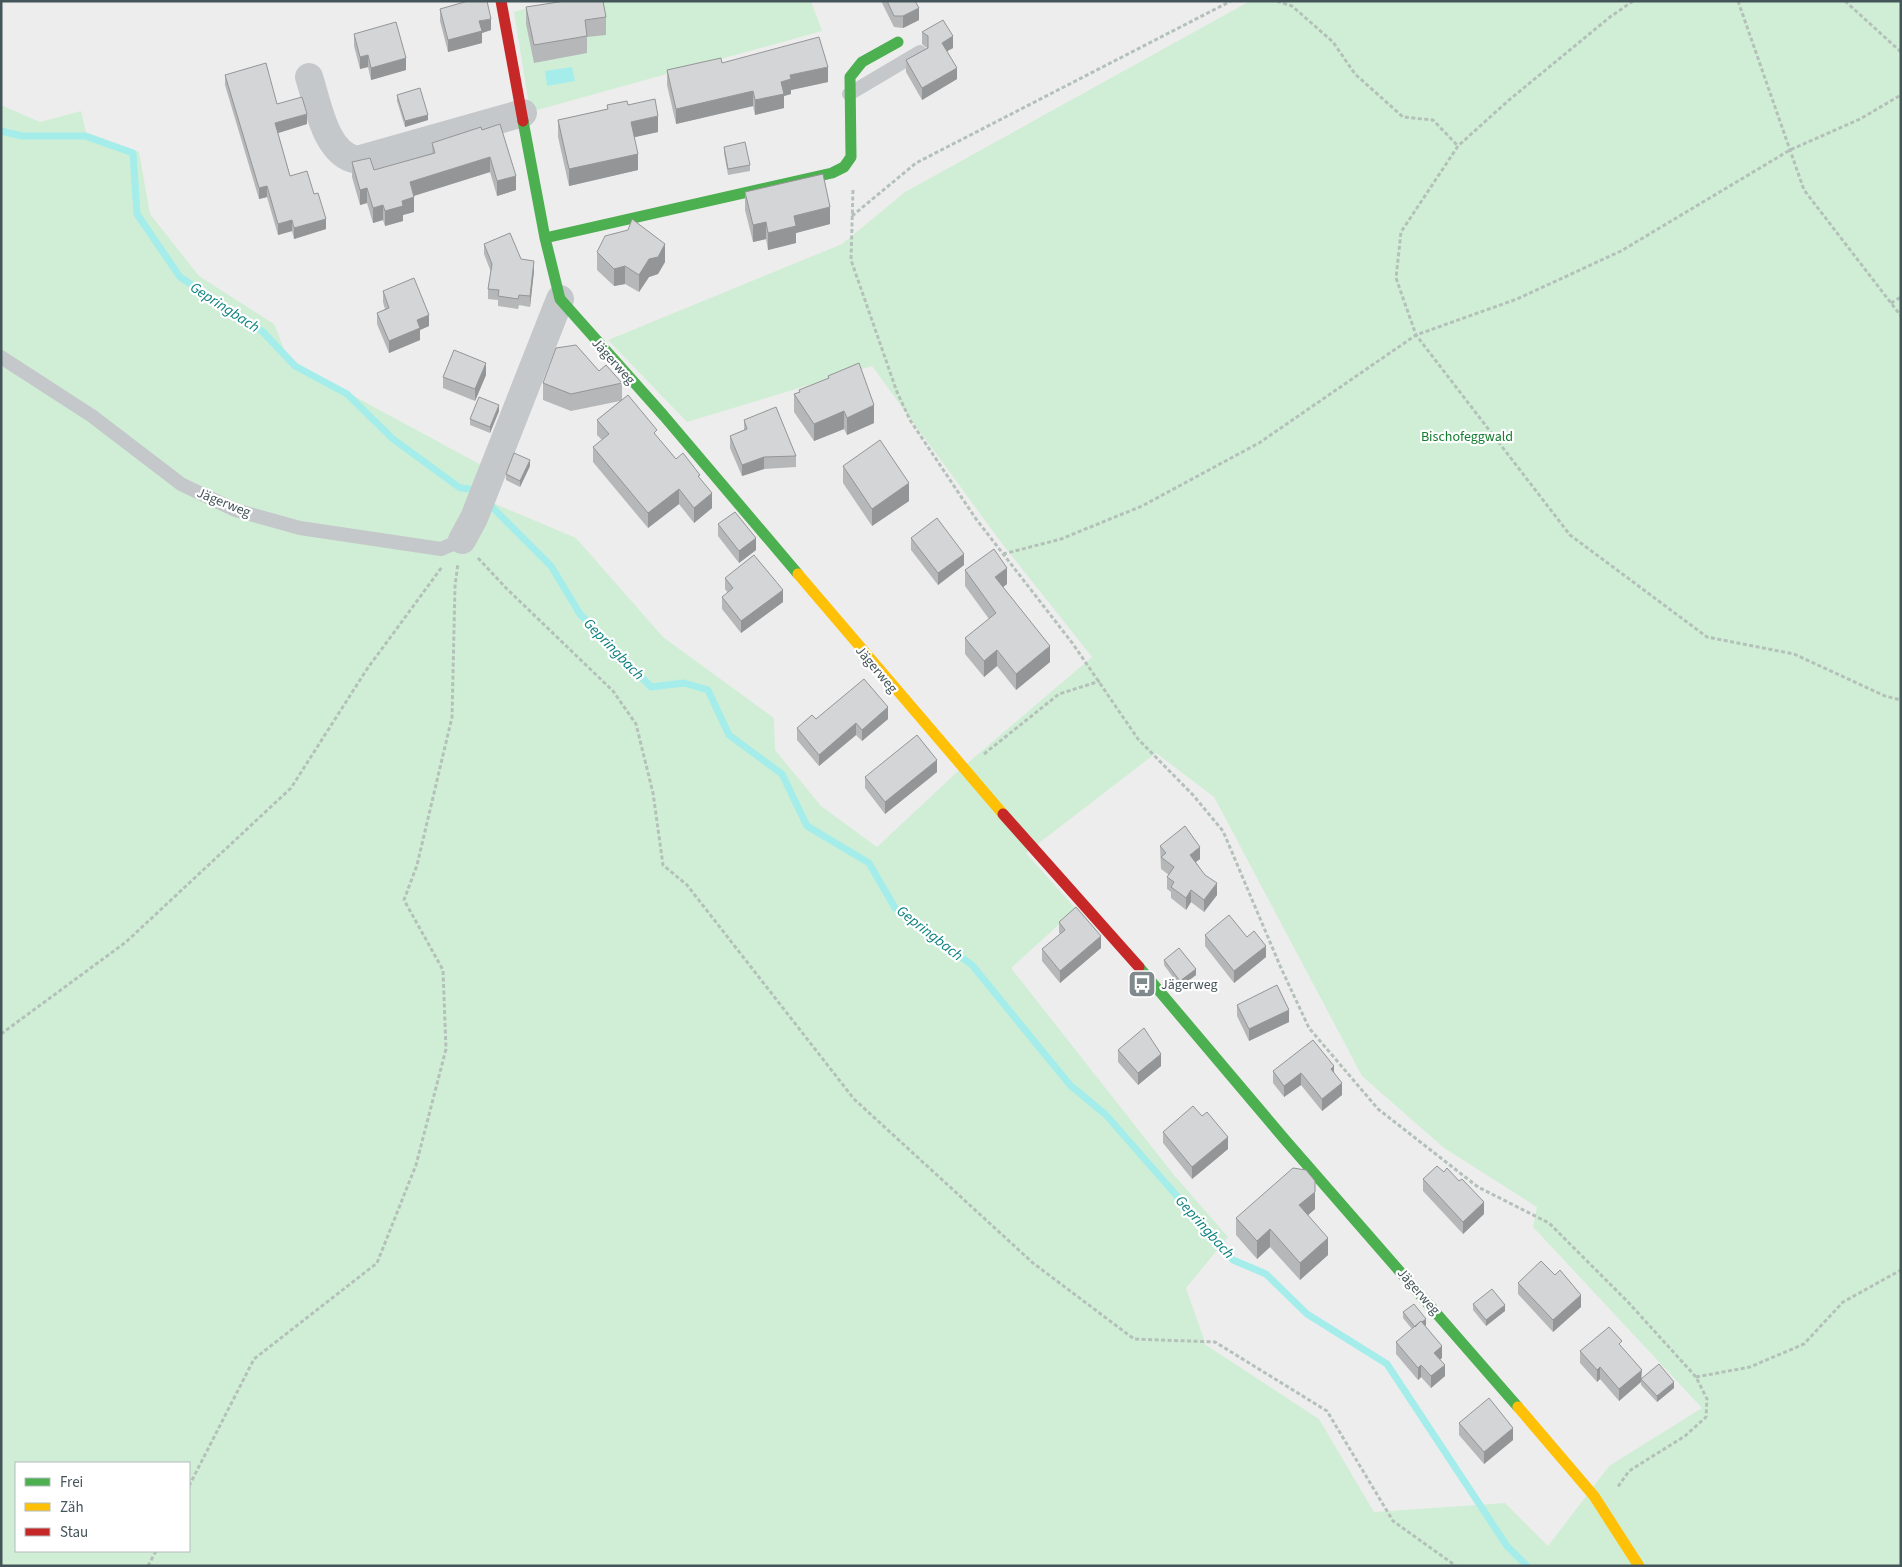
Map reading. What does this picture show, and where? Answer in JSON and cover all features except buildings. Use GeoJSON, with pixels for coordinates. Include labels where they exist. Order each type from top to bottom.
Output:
{"type":"FeatureCollection","features":[{"type":"Feature","properties":{"kind":"street","name":"Jägerweg"},"geometry":{"type":"LineString","coordinates":[[501,1],[545,238],[560,298],[664,416],[964,770],[1150,979],[1287,1142],[1481,1363],[1603,1509],[1639,1566]]}},
{"type":"Feature","properties":{"kind":"street"},"geometry":{"type":"LineString","coordinates":[[545,238],[832,173],[844,166],[851,157],[850,77],[862,62],[898,42]]}},
{"type":"Feature","properties":{"kind":"street"},"geometry":{"type":"LineString","coordinates":[[310,77],[334,148],[348,159],[357,160],[522,113]]}},
{"type":"Feature","properties":{"kind":"street"},"geometry":{"type":"LineString","coordinates":[[468,529],[560,298]]}},
{"type":"Feature","properties":{"kind":"lane"},"geometry":{"type":"LineString","coordinates":[[849,94],[920,52]]}},
{"type":"Feature","properties":{"kind":"lane","name":"Jägerweg"},"geometry":{"type":"LineString","coordinates":[[1,357],[92,416],[181,484],[235,510],[300,528],[441,549],[468,529]]}},
{"type":"Feature","properties":{"kind":"path"},"geometry":{"type":"LineString","coordinates":[[852,216],[916,163],[1231,1]]}},
{"type":"Feature","properties":{"kind":"path"},"geometry":{"type":"LineString","coordinates":[[1277,1],[1292,6],[1333,42],[1355,74],[1403,118],[1433,120],[1458,146]]}},
{"type":"Feature","properties":{"kind":"path"},"geometry":{"type":"LineString","coordinates":[[1632,1],[1509,100],[1458,146],[1401,232],[1396,278],[1416,335],[1570,535],[1707,638],[1794,654],[1885,696],[1901,700]]}},
{"type":"Feature","properties":{"kind":"path"},"geometry":{"type":"LineString","coordinates":[[1738,1],[1804,190],[1901,316]]}},
{"type":"Feature","properties":{"kind":"path"},"geometry":{"type":"LineString","coordinates":[[1845,1],[1901,52]]}},
{"type":"Feature","properties":{"kind":"path"},"geometry":{"type":"LineString","coordinates":[[1003,554],[1061,539],[1142,506],[1259,443],[1416,335],[1517,299],[1621,251],[1790,150],[1860,118],[1901,95]]}},
{"type":"Feature","properties":{"kind":"path"},"geometry":{"type":"LineString","coordinates":[[853,192],[851,260],[897,392],[910,420],[976,519],[1100,681],[1138,739],[1193,795],[1223,831],[1281,968],[1310,1028],[1378,1109],[1478,1187],[1549,1223],[1628,1302],[1696,1377],[1706,1399],[1706,1417],[1685,1436],[1629,1471],[1603,1509]]}},
{"type":"Feature","properties":{"kind":"path"},"geometry":{"type":"LineString","coordinates":[[1891,303],[1901,297]]}},
{"type":"Feature","properties":{"kind":"path"},"geometry":{"type":"LineString","coordinates":[[468,529],[506,589],[614,691],[636,724],[654,793],[663,865],[687,885],[854,1099],[1033,1263],[1134,1339],[1215,1342],[1327,1411],[1392,1521],[1456,1566]]}},
{"type":"Feature","properties":{"kind":"path"},"geometry":{"type":"LineString","coordinates":[[1,1034],[126,942],[291,788],[367,669],[468,529]]}},
{"type":"Feature","properties":{"kind":"path"},"geometry":{"type":"LineString","coordinates":[[190,1484],[254,1359],[376,1263],[416,1165],[446,1049],[443,970],[404,900],[416,864],[452,717],[455,586],[468,529]]}},
{"type":"Feature","properties":{"kind":"path"},"geometry":{"type":"LineString","coordinates":[[964,770],[1059,694],[1100,681]]}},
{"type":"Feature","properties":{"kind":"path"},"geometry":{"type":"LineString","coordinates":[[1696,1377],[1750,1367],[1804,1344],[1843,1302],[1901,1270]]}},
{"type":"Feature","properties":{"kind":"path"},"geometry":{"type":"LineString","coordinates":[[148,1566],[155,1552]]}},
{"type":"Feature","properties":{"kind":"green space"},"geometry":{"type":"Polygon","coordinates":[[[553,1],[811,1],[822,31],[530,112],[514,12],[553,1]]]}},
{"type":"Feature","properties":{"kind":"green space","name":"Bischofeggwald"},"geometry":{"type":"Polygon","coordinates":[[[1250,1],[1901,1],[1901,1566],[1,1566],[1,105],[40,122],[81,111],[86,132],[139,152],[150,214],[199,276],[274,324],[289,361],[483,466],[493,503],[576,538],[663,637],[774,718],[775,750],[821,806],[877,847],[956,773],[1092,657],[1000,541],[872,366],[687,422],[608,340],[842,244],[905,192],[1250,1]],[[1156,753],[1026,853],[1076,909],[1011,968],[1174,1175],[1228,1237],[1186,1288],[1206,1345],[1319,1419],[1374,1512],[1505,1503],[1548,1546],[1609,1466],[1702,1408],[1533,1227],[1537,1207],[1444,1148],[1362,1076],[1214,797],[1156,753]]]}},
{"type":"Feature","properties":{"kind":"water"},"geometry":{"type":"Polygon","coordinates":[[[572,67],[575,81],[547,86],[545,71],[572,67]]]}},
{"type":"Feature","properties":{"kind":"waterway","name":"Gepringbach"},"geometry":{"type":"LineString","coordinates":[[1,131],[22,136],[85,136],[133,153],[137,214],[180,277],[263,332],[295,366],[347,394],[393,439],[460,488],[471,489],[478,494]]}},
{"type":"Feature","properties":{"kind":"waterway","name":"Gepringbach"},"geometry":{"type":"LineString","coordinates":[[486,501],[551,566],[580,614],[651,687],[684,683],[708,690],[729,735],[782,774],[807,826],[869,863],[895,908],[972,965],[1070,1085],[1106,1115],[1233,1260],[1266,1274],[1307,1314],[1387,1364],[1507,1546],[1527,1566]]}},
{"type":"Feature","properties":{"kind":"traffic: fast"},"geometry":{"type":"LineString","coordinates":[[545,238],[832,173],[844,167],[851,157],[850,77],[862,62],[898,42]]}},
{"type":"Feature","properties":{"kind":"traffic: fast"},"geometry":{"type":"LineString","coordinates":[[523,121],[545,238],[560,299],[664,416],[798,574]]}},
{"type":"Feature","properties":{"kind":"traffic: fast"},"geometry":{"type":"LineString","coordinates":[[1139,967],[1287,1142],[1518,1407]]}},
{"type":"Feature","properties":{"kind":"traffic: slow"},"geometry":{"type":"LineString","coordinates":[[798,574],[1003,814]]}},
{"type":"Feature","properties":{"kind":"traffic: slow"},"geometry":{"type":"LineString","coordinates":[[1518,1407],[1594,1496],[1639,1566]]}},
{"type":"Feature","properties":{"kind":"traffic: jam"},"geometry":{"type":"LineString","coordinates":[[501,1],[523,121]]}},
{"type":"Feature","properties":{"kind":"traffic: jam"},"geometry":{"type":"LineString","coordinates":[[1003,814],[1139,967]]}},
{"type":"Feature","properties":{"kind":"place","name":"Jägerweg"},"geometry":{"type":"Point","coordinates":[1142,984]}}]}
